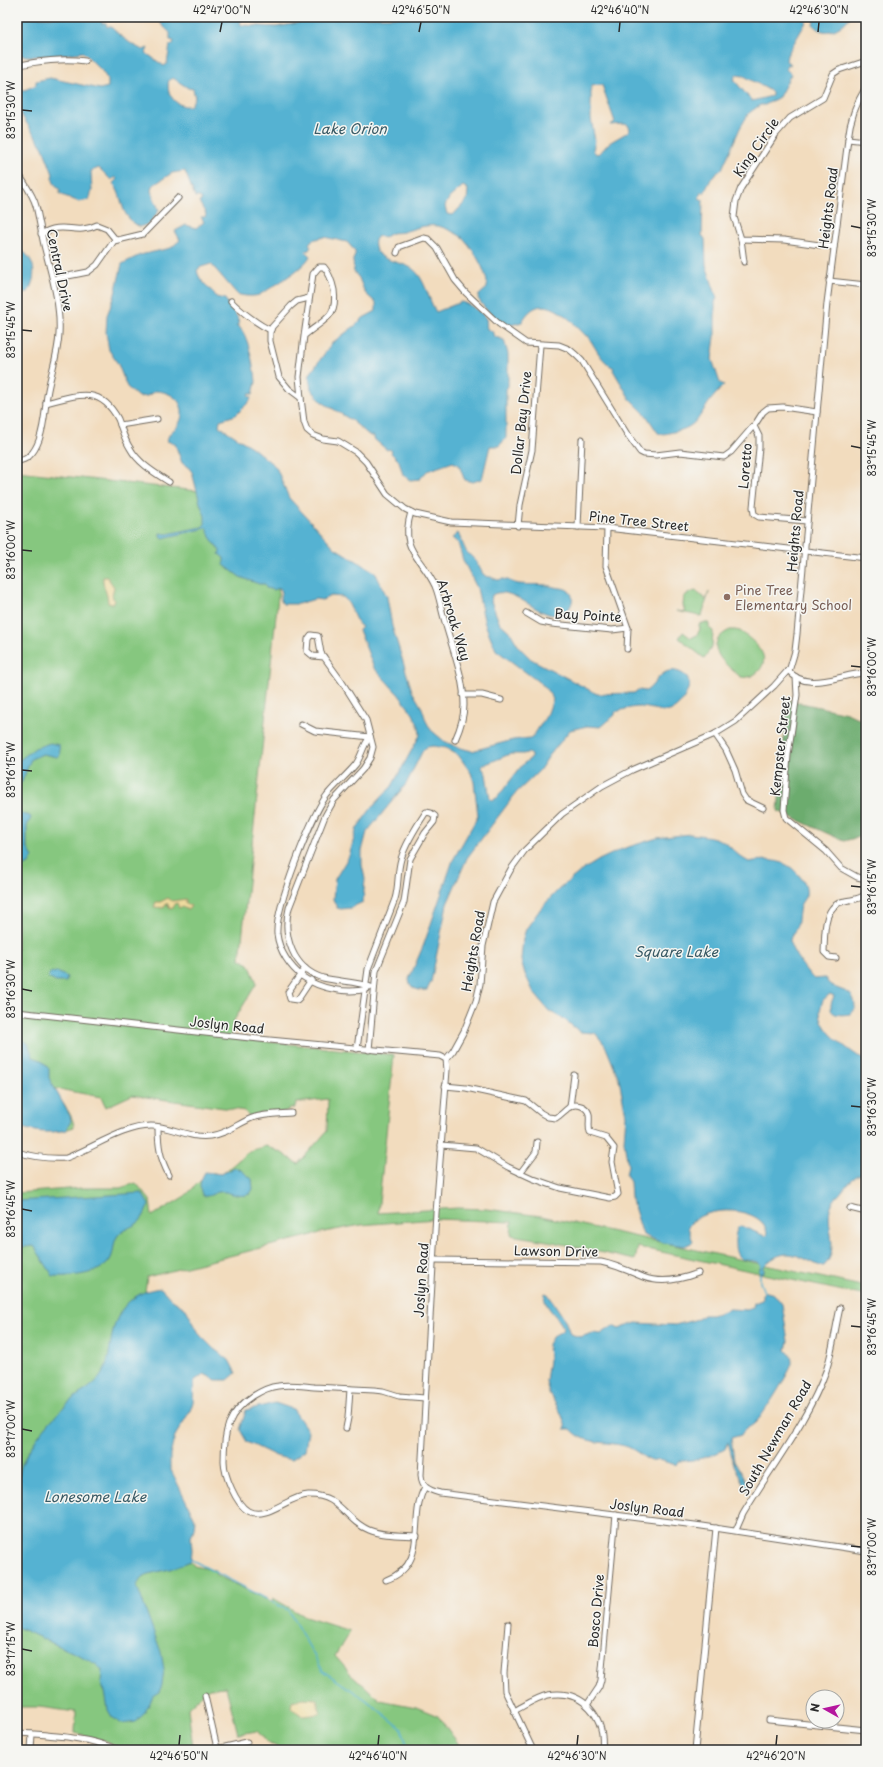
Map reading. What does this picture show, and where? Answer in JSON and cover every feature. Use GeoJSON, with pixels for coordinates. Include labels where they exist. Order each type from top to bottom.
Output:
{"type":"FeatureCollection","features":[{"type":"Feature","properties":{"kind":"street"},"geometry":{"type":"LineString","coordinates":[[17,66],[27,63],[68,59],[85,61]]}},
{"type":"Feature","properties":{"kind":"street","name":"King Circle"},"geometry":{"type":"LineString","coordinates":[[744,262],[741,239],[734,217],[736,201],[741,188],[779,131],[790,118],[823,98],[833,74],[839,70],[866,61]]}},
{"type":"Feature","properties":{"kind":"street","name":"Heights Road"},"geometry":{"type":"LineString","coordinates":[[446,1058],[464,1031],[476,1000],[480,984],[484,939],[493,902],[511,869],[525,850],[562,814],[602,786],[634,769],[715,734],[736,721],[774,686],[788,670],[795,651],[830,281],[850,122],[859,99],[866,87]]}},
{"type":"Feature","properties":{"kind":"street"},"geometry":{"type":"LineString","coordinates":[[848,139],[866,140]]}},
{"type":"Feature","properties":{"kind":"street","name":"Central Drive"},"geometry":{"type":"LineString","coordinates":[[17,171],[36,205],[41,234],[53,279],[60,321],[59,336],[46,403],[43,428],[36,448],[27,457],[17,461]]}},
{"type":"Feature","properties":{"kind":"street"},"geometry":{"type":"LineString","coordinates":[[53,279],[88,272],[97,265],[109,247],[116,240],[143,234],[178,198]]}},
{"type":"Feature","properties":{"kind":"street"},"geometry":{"type":"LineString","coordinates":[[41,234],[54,228],[79,230],[90,229],[97,225],[107,229],[116,240]]}},
{"type":"Feature","properties":{"kind":"street"},"geometry":{"type":"LineString","coordinates":[[396,253],[401,246],[424,238],[428,239],[437,248],[455,280],[484,311],[519,339],[531,345],[560,345],[569,349],[582,361],[630,439],[640,452],[644,454],[656,455],[680,452],[724,457],[731,452],[754,426],[763,412],[768,408],[783,407],[817,412]]}},
{"type":"Feature","properties":{"kind":"street"},"geometry":{"type":"LineString","coordinates":[[741,239],[784,240],[834,247]]}},
{"type":"Feature","properties":{"kind":"street"},"geometry":{"type":"LineString","coordinates":[[301,398],[299,377],[304,336],[309,298],[313,274],[319,267],[324,267],[332,278],[334,308],[332,313],[304,336]]}},
{"type":"Feature","properties":{"kind":"street"},"geometry":{"type":"LineString","coordinates":[[830,281],[866,285]]}},
{"type":"Feature","properties":{"kind":"street"},"geometry":{"type":"LineString","coordinates":[[301,398],[288,389],[279,377],[270,341],[271,330],[291,306],[297,301],[309,298]]}},
{"type":"Feature","properties":{"kind":"street"},"geometry":{"type":"LineString","coordinates":[[231,301],[244,313],[266,329],[271,330]]}},
{"type":"Feature","properties":{"kind":"street","name":"Dollar Bay Drive"},"geometry":{"type":"LineString","coordinates":[[518,526],[519,510],[532,450],[540,345]]}},
{"type":"Feature","properties":{"kind":"street"},"geometry":{"type":"LineString","coordinates":[[46,403],[88,395],[97,396],[104,400],[112,409],[130,449],[140,462],[169,482]]}},
{"type":"Feature","properties":{"kind":"street","name":"Pine Tree Street"},"geometry":{"type":"LineString","coordinates":[[301,398],[304,422],[308,430],[323,439],[342,443],[356,452],[366,462],[387,494],[395,503],[411,512],[432,519],[452,522],[518,526],[607,528],[866,558]]}},
{"type":"Feature","properties":{"kind":"street"},"geometry":{"type":"LineString","coordinates":[[120,425],[157,419]]}},
{"type":"Feature","properties":{"kind":"street","name":"Loretto"},"geometry":{"type":"LineString","coordinates":[[754,426],[759,436],[753,509],[754,514],[759,517],[807,521]]}},
{"type":"Feature","properties":{"kind":"street"},"geometry":{"type":"LineString","coordinates":[[578,527],[582,439]]}},
{"type":"Feature","properties":{"kind":"street","name":"Arbroak Way"},"geometry":{"type":"LineString","coordinates":[[411,512],[407,524],[408,542],[416,558],[428,574],[439,597],[463,695],[463,715],[455,740]]}},
{"type":"Feature","properties":{"kind":"street"},"geometry":{"type":"LineString","coordinates":[[607,528],[606,566],[628,628],[627,649]]}},
{"type":"Feature","properties":{"kind":"street","name":"Bay Pointe"},"geometry":{"type":"LineString","coordinates":[[526,613],[541,622],[552,624],[612,630],[628,628]]}},
{"type":"Feature","properties":{"kind":"street"},"geometry":{"type":"LineString","coordinates":[[324,657],[313,656],[307,652],[308,639],[311,635],[318,636],[321,651],[324,657],[366,720],[373,747],[370,758],[363,769],[334,800],[325,816],[289,908],[286,919],[288,939],[292,951],[305,968],[313,974],[374,988]]}},
{"type":"Feature","properties":{"kind":"street"},"geometry":{"type":"LineString","coordinates":[[788,670],[792,676],[818,682],[851,674],[866,673]]}},
{"type":"Feature","properties":{"kind":"street","name":"Kempster Street"},"geometry":{"type":"LineString","coordinates":[[796,677],[797,695],[788,755],[784,810],[786,818],[826,852],[841,868],[857,877],[866,879],[866,884]]}},
{"type":"Feature","properties":{"kind":"street"},"geometry":{"type":"LineString","coordinates":[[463,695],[482,695],[501,700]]}},
{"type":"Feature","properties":{"kind":"street"},"geometry":{"type":"LineString","coordinates":[[301,724],[315,731],[370,737]]}},
{"type":"Feature","properties":{"kind":"street"},"geometry":{"type":"LineString","coordinates":[[715,734],[726,750],[735,770],[742,794],[746,800],[763,808]]}},
{"type":"Feature","properties":{"kind":"street"},"geometry":{"type":"LineString","coordinates":[[365,987],[360,991],[334,989],[321,986],[300,974],[290,964],[278,942],[277,923],[279,913],[316,811],[327,795],[356,764],[366,742],[370,737]]}},
{"type":"Feature","properties":{"kind":"street"},"geometry":{"type":"LineString","coordinates":[[357,1049],[362,1024],[368,968],[398,890],[401,860],[406,846],[418,828],[426,812],[431,812],[435,816],[434,822],[425,832],[410,859],[404,902],[379,964],[374,988],[369,1050]]}},
{"type":"Feature","properties":{"kind":"street"},"geometry":{"type":"LineString","coordinates":[[418,828],[425,832]]}},
{"type":"Feature","properties":{"kind":"street"},"geometry":{"type":"LineString","coordinates":[[836,958],[829,957],[824,952],[826,919],[835,906],[840,902],[858,900],[866,894]]}},
{"type":"Feature","properties":{"kind":"street"},"geometry":{"type":"LineString","coordinates":[[305,968],[288,992],[290,999],[297,1000],[313,974]]}},
{"type":"Feature","properties":{"kind":"street","name":"Joslyn Road"},"geometry":{"type":"LineString","coordinates":[[17,1012],[143,1027],[440,1056],[446,1058],[447,1065],[421,1475],[422,1482],[425,1487],[430,1491],[440,1493],[736,1530],[866,1550]]}},
{"type":"Feature","properties":{"kind":"street"},"geometry":{"type":"LineString","coordinates":[[570,1107],[574,1075]]}},
{"type":"Feature","properties":{"kind":"street"},"geometry":{"type":"LineString","coordinates":[[441,1145],[476,1148],[520,1173],[560,1188],[610,1198],[615,1198],[618,1194],[612,1162],[614,1148],[606,1138],[590,1133],[588,1127],[589,1115],[583,1107],[579,1105],[570,1107],[556,1118],[548,1118],[526,1101],[466,1088],[445,1086]]}},
{"type":"Feature","properties":{"kind":"street"},"geometry":{"type":"LineString","coordinates":[[17,1152],[35,1157],[54,1159],[66,1158],[129,1130],[142,1126],[158,1127],[185,1134],[210,1136],[222,1134],[262,1115],[291,1113]]}},
{"type":"Feature","properties":{"kind":"street"},"geometry":{"type":"LineString","coordinates":[[158,1127],[158,1151],[162,1163],[169,1175]]}},
{"type":"Feature","properties":{"kind":"street"},"geometry":{"type":"LineString","coordinates":[[520,1173],[536,1152],[537,1142]]}},
{"type":"Feature","properties":{"kind":"street"},"geometry":{"type":"LineString","coordinates":[[850,1208],[866,1212]]}},
{"type":"Feature","properties":{"kind":"street","name":"Lawson Drive"},"geometry":{"type":"LineString","coordinates":[[434,1260],[601,1262],[620,1267],[644,1277],[659,1280],[674,1280],[698,1273]]}},
{"type":"Feature","properties":{"kind":"street","name":"South Newman Road"},"geometry":{"type":"LineString","coordinates":[[736,1530],[743,1514],[796,1429],[819,1385],[831,1355],[840,1308]]}},
{"type":"Feature","properties":{"kind":"street"},"geometry":{"type":"LineString","coordinates":[[416,1536],[384,1534],[368,1530],[355,1521],[337,1503],[323,1497],[304,1496],[264,1513],[253,1513],[248,1511],[239,1502],[228,1481],[224,1465],[226,1436],[230,1420],[240,1405],[259,1392],[278,1386],[383,1391],[399,1396],[425,1398]]}},
{"type":"Feature","properties":{"kind":"street"},"geometry":{"type":"LineString","coordinates":[[346,1428],[350,1389]]}},
{"type":"Feature","properties":{"kind":"street"},"geometry":{"type":"LineString","coordinates":[[386,1580],[393,1577],[405,1568],[412,1558],[416,1536],[419,1501],[425,1487]]}},
{"type":"Feature","properties":{"kind":"street","name":"Bosco Drive"},"geometry":{"type":"LineString","coordinates":[[588,1705],[599,1687],[601,1680],[616,1515]]}},
{"type":"Feature","properties":{"kind":"street"},"geometry":{"type":"LineString","coordinates":[[695,1750],[716,1528]]}},
{"type":"Feature","properties":{"kind":"street"},"geometry":{"type":"LineString","coordinates":[[508,1624],[504,1682],[509,1701],[533,1750]]}},
{"type":"Feature","properties":{"kind":"street"},"geometry":{"type":"LineString","coordinates":[[514,1711],[547,1695],[566,1695],[576,1698],[588,1705],[601,1724],[602,1750]]}},
{"type":"Feature","properties":{"kind":"street"},"geometry":{"type":"LineString","coordinates":[[205,1696],[215,1749],[247,1742]]}},
{"type":"Feature","properties":{"kind":"street"},"geometry":{"type":"LineString","coordinates":[[769,1720],[866,1730]]}},
{"type":"Feature","properties":{"kind":"street"},"geometry":{"type":"LineString","coordinates":[[17,1733],[104,1743],[118,1750]]}},
{"type":"Feature","properties":{"kind":"street"},"geometry":{"type":"LineString","coordinates":[[31,1750],[32,1734]]}},
{"type":"Feature","properties":{"kind":"green space"},"geometry":{"type":"Polygon","coordinates":[[[17,471],[288,501],[240,959],[249,964],[257,983],[233,1022],[231,1038],[394,1055],[378,1213],[458,1208],[486,1209],[541,1216],[866,1287],[866,1296],[638,1247],[635,1260],[553,1242],[511,1235],[512,1222],[435,1219],[361,1225],[324,1232],[147,1277],[143,1306],[159,1521],[175,1555],[191,1562],[194,1566],[214,1570],[216,1575],[272,1602],[273,1598],[305,1617],[350,1631],[335,1656],[350,1673],[380,1700],[416,1707],[438,1716],[463,1750],[283,1750],[267,1742],[257,1731],[238,1734],[226,1687],[209,1688],[188,1708],[193,1748],[183,1750],[164,1747],[163,1750],[153,1747],[143,1750],[125,1750],[106,1741],[75,1733],[76,1712],[39,1707],[17,1707],[17,1193],[82,1188],[120,1188],[136,1183],[150,1200],[152,1216],[185,1196],[208,1173],[215,1173],[220,1176],[249,1151],[266,1146],[282,1153],[298,1164],[327,1131],[328,1099],[296,1103],[295,1108],[283,1112],[261,1113],[249,1117],[245,1111],[132,1095],[106,1107],[101,1097],[53,1088],[71,1116],[74,1127],[62,1131],[17,1122],[17,471]]]}},
{"type":"Feature","properties":{"kind":"green space"},"geometry":{"type":"Polygon","coordinates":[[[696,591],[706,600],[709,592],[702,615],[700,616],[676,611],[685,612],[683,605],[684,596],[696,591]]]}},
{"type":"Feature","properties":{"kind":"green space"},"geometry":{"type":"Polygon","coordinates":[[[702,623],[709,623],[709,628],[713,631],[712,647],[704,658],[679,638],[683,632],[691,638],[697,635],[700,629],[699,625],[702,623]]]}},
{"type":"Feature","properties":{"kind":"green space"},"geometry":{"type":"Polygon","coordinates":[[[730,630],[740,631],[761,651],[764,661],[762,666],[755,674],[741,677],[728,667],[718,654],[716,648],[717,642],[721,636],[730,630]]]}},
{"type":"Feature","properties":{"kind":"green space"},"geometry":{"type":"Polygon","coordinates":[[[787,700],[847,713],[866,722],[866,835],[844,841],[778,811],[787,700]]]}},
{"type":"Feature","properties":{"kind":"sand"},"geometry":{"type":"Polygon","coordinates":[[[103,577],[107,577],[114,587],[112,595],[114,601],[112,604],[108,603],[103,577]]]}},
{"type":"Feature","properties":{"kind":"sand"},"geometry":{"type":"Polygon","coordinates":[[[168,898],[172,901],[186,899],[186,903],[191,906],[188,910],[182,907],[179,908],[177,903],[170,909],[167,903],[163,908],[154,907],[156,902],[160,902],[168,898]]]}},
{"type":"Feature","properties":{"kind":"sand"},"geometry":{"type":"Polygon","coordinates":[[[303,1698],[318,1699],[320,1714],[303,1716],[291,1708],[292,1702],[303,1698]]]}},
{"type":"Feature","properties":{"kind":"water","name":"Lake Orion"},"geometry":{"type":"Polygon","coordinates":[[[17,17],[101,17],[103,20],[101,23],[106,23],[107,27],[110,26],[125,40],[138,48],[143,50],[148,48],[146,53],[164,66],[167,64],[170,45],[173,44],[174,41],[170,40],[170,33],[160,23],[162,19],[157,19],[156,17],[236,17],[242,19],[240,24],[242,25],[276,27],[323,17],[807,17],[805,24],[787,55],[786,61],[791,64],[787,64],[786,69],[791,74],[779,97],[765,105],[760,105],[749,113],[740,128],[722,169],[712,177],[704,193],[701,192],[699,198],[703,200],[702,235],[705,239],[706,265],[717,298],[715,302],[715,337],[712,359],[720,383],[724,385],[694,423],[682,430],[666,434],[658,433],[646,415],[630,399],[613,370],[614,368],[602,359],[589,336],[586,336],[572,321],[555,309],[546,306],[538,307],[530,312],[522,322],[512,325],[503,324],[494,318],[478,298],[479,295],[487,288],[486,276],[480,262],[468,243],[459,235],[443,227],[424,226],[403,232],[392,233],[384,238],[378,236],[375,240],[377,253],[413,269],[417,273],[421,278],[436,312],[461,302],[467,304],[475,308],[484,316],[486,319],[487,329],[492,331],[494,336],[504,340],[508,354],[506,438],[499,446],[490,446],[482,479],[473,482],[465,480],[460,467],[453,462],[427,471],[420,479],[410,480],[403,475],[399,461],[391,453],[392,451],[389,449],[387,450],[374,439],[374,436],[370,436],[351,420],[322,402],[311,389],[310,374],[332,343],[363,318],[376,311],[376,303],[365,293],[359,278],[354,272],[353,260],[355,251],[347,242],[324,237],[312,240],[309,244],[311,246],[309,250],[305,251],[310,256],[301,267],[257,296],[237,294],[211,264],[197,270],[203,282],[216,297],[225,299],[238,318],[239,324],[236,325],[240,328],[246,338],[255,372],[256,382],[253,394],[249,394],[248,396],[251,397],[250,401],[236,415],[220,420],[219,426],[253,448],[276,467],[289,498],[335,548],[375,572],[387,597],[392,626],[412,691],[422,708],[426,721],[431,730],[444,741],[457,747],[472,751],[513,740],[530,738],[534,735],[548,713],[553,699],[544,686],[496,650],[485,624],[477,588],[463,560],[458,543],[452,538],[458,533],[466,551],[476,561],[483,574],[487,577],[498,580],[504,579],[519,584],[546,585],[561,588],[571,593],[572,603],[566,612],[554,615],[539,610],[507,593],[492,595],[491,601],[499,622],[510,632],[519,647],[531,659],[597,694],[634,693],[638,690],[646,691],[662,674],[669,671],[679,672],[689,681],[685,696],[678,706],[672,710],[663,711],[644,707],[632,708],[615,712],[615,715],[601,727],[587,726],[570,730],[539,771],[516,793],[467,858],[447,904],[431,982],[427,990],[415,989],[409,982],[409,979],[424,944],[453,860],[478,816],[474,782],[471,773],[459,756],[446,748],[433,746],[427,747],[423,750],[406,784],[367,832],[362,851],[362,865],[365,879],[363,902],[350,908],[337,908],[333,899],[335,879],[349,856],[357,828],[370,810],[392,786],[420,735],[419,727],[413,714],[399,695],[374,668],[359,630],[362,627],[359,625],[349,604],[343,597],[331,596],[322,600],[315,599],[298,604],[283,604],[280,598],[282,592],[280,588],[273,590],[266,588],[265,584],[259,584],[240,577],[224,565],[224,558],[219,554],[220,551],[210,537],[207,528],[163,538],[160,536],[160,533],[167,534],[202,527],[205,524],[205,516],[192,472],[182,463],[175,444],[167,441],[171,432],[179,424],[182,417],[181,405],[178,400],[168,393],[155,391],[147,396],[138,397],[127,387],[118,364],[109,350],[106,333],[107,315],[114,298],[122,264],[140,255],[171,248],[180,240],[175,231],[186,225],[196,228],[204,222],[201,217],[205,217],[206,214],[199,202],[202,200],[200,197],[195,197],[185,171],[172,173],[152,186],[151,191],[159,210],[150,223],[140,227],[128,217],[125,212],[117,189],[113,183],[117,179],[115,177],[111,180],[99,168],[91,171],[92,191],[89,200],[79,202],[60,194],[60,190],[54,183],[52,177],[53,174],[43,148],[22,116],[20,107],[20,92],[36,85],[36,81],[50,78],[100,89],[108,87],[108,80],[102,71],[83,52],[41,56],[17,55],[17,17]],[[736,75],[734,80],[752,101],[772,96],[772,93],[769,90],[744,76],[736,75]],[[173,78],[169,80],[169,90],[173,99],[180,105],[190,106],[195,98],[193,89],[188,88],[173,78]],[[602,85],[591,86],[591,118],[595,141],[593,150],[596,154],[600,153],[609,143],[628,132],[630,129],[628,125],[623,124],[610,125],[615,122],[602,85]],[[463,186],[449,198],[445,206],[447,214],[453,215],[467,200],[468,189],[463,186]],[[528,753],[510,754],[481,766],[486,774],[490,799],[492,800],[497,798],[523,764],[531,758],[531,755],[528,753]]]}},
{"type":"Feature","properties":{"kind":"water"},"geometry":{"type":"Polygon","coordinates":[[[815,17],[850,17],[838,28],[823,31],[813,25],[815,17]]]}},
{"type":"Feature","properties":{"kind":"water"},"geometry":{"type":"Polygon","coordinates":[[[17,247],[30,258],[34,273],[28,292],[17,296],[17,247]]]}},
{"type":"Feature","properties":{"kind":"water"},"geometry":{"type":"Polygon","coordinates":[[[50,743],[59,745],[60,755],[57,757],[43,754],[31,759],[22,782],[17,785],[17,762],[35,748],[50,743]]]}},
{"type":"Feature","properties":{"kind":"water"},"geometry":{"type":"Polygon","coordinates":[[[17,810],[22,814],[30,816],[31,818],[27,826],[27,847],[33,857],[29,864],[17,870],[17,810]]]}},
{"type":"Feature","properties":{"kind":"water","name":"Square Lake"},"geometry":{"type":"Polygon","coordinates":[[[690,834],[720,840],[749,862],[766,860],[783,863],[796,872],[803,880],[806,891],[800,906],[796,927],[790,939],[792,949],[814,979],[825,978],[828,983],[835,988],[848,992],[853,998],[855,1008],[850,1014],[844,1015],[832,1012],[831,1003],[834,996],[830,994],[823,1000],[820,1012],[826,1028],[831,1034],[845,1047],[866,1062],[866,1172],[855,1177],[835,1199],[831,1206],[829,1216],[832,1246],[829,1260],[824,1266],[820,1266],[792,1254],[785,1254],[772,1260],[764,1266],[764,1272],[760,1273],[759,1271],[761,1265],[758,1262],[740,1258],[735,1248],[735,1239],[738,1227],[741,1226],[765,1236],[767,1234],[764,1225],[756,1218],[745,1213],[719,1211],[706,1214],[695,1219],[688,1227],[693,1242],[685,1246],[663,1243],[643,1235],[631,1197],[630,1182],[626,1175],[628,1166],[624,1141],[626,1115],[619,1079],[605,1045],[595,1033],[580,1032],[565,1020],[549,1011],[534,993],[525,974],[521,960],[523,938],[526,929],[541,908],[559,889],[581,871],[622,849],[657,838],[690,834]]]}},
{"type":"Feature","properties":{"kind":"water"},"geometry":{"type":"Polygon","coordinates":[[[57,972],[67,977],[66,982],[56,982],[48,978],[50,973],[57,972]]]}},
{"type":"Feature","properties":{"kind":"water"},"geometry":{"type":"Polygon","coordinates":[[[17,1037],[28,1043],[33,1057],[41,1060],[49,1069],[49,1078],[70,1116],[71,1121],[66,1130],[41,1132],[17,1126],[17,1037]]]}},
{"type":"Feature","properties":{"kind":"water"},"geometry":{"type":"Polygon","coordinates":[[[235,1168],[241,1170],[252,1179],[253,1189],[250,1194],[240,1196],[226,1192],[217,1192],[208,1196],[203,1196],[200,1190],[200,1184],[205,1172],[221,1174],[235,1168]]]}},
{"type":"Feature","properties":{"kind":"water"},"geometry":{"type":"Polygon","coordinates":[[[142,1193],[149,1205],[144,1215],[138,1223],[119,1234],[115,1240],[113,1254],[110,1260],[100,1269],[84,1274],[53,1276],[34,1246],[17,1248],[17,1201],[142,1193]]]}},
{"type":"Feature","properties":{"kind":"water","name":"Lonesome Lake"},"geometry":{"type":"Polygon","coordinates":[[[161,1288],[171,1299],[186,1309],[200,1335],[214,1349],[229,1360],[236,1373],[228,1380],[216,1380],[204,1374],[194,1381],[193,1402],[190,1411],[175,1436],[170,1454],[170,1468],[195,1519],[191,1537],[191,1561],[170,1569],[148,1574],[140,1579],[137,1586],[161,1652],[164,1669],[162,1685],[159,1692],[154,1695],[144,1714],[135,1722],[122,1724],[112,1717],[108,1710],[105,1692],[101,1682],[102,1670],[97,1665],[83,1657],[17,1627],[17,1488],[22,1464],[31,1447],[49,1423],[62,1409],[93,1384],[103,1372],[106,1366],[116,1322],[124,1307],[136,1296],[144,1292],[161,1288]]]}},
{"type":"Feature","properties":{"kind":"water"},"geometry":{"type":"Polygon","coordinates":[[[764,1292],[774,1294],[782,1304],[788,1341],[786,1350],[792,1359],[792,1363],[777,1392],[757,1421],[741,1435],[731,1438],[734,1460],[749,1486],[749,1490],[746,1489],[734,1465],[728,1442],[725,1449],[719,1452],[696,1459],[678,1461],[676,1465],[658,1460],[650,1461],[629,1447],[618,1444],[596,1442],[582,1438],[571,1429],[564,1429],[566,1427],[561,1413],[549,1393],[546,1381],[549,1360],[548,1344],[553,1336],[562,1331],[563,1327],[545,1302],[545,1293],[548,1294],[565,1320],[570,1334],[580,1337],[593,1333],[601,1334],[613,1326],[619,1329],[636,1323],[675,1325],[698,1319],[703,1315],[712,1315],[730,1309],[747,1310],[753,1307],[754,1303],[762,1300],[762,1294],[764,1292]]]}},
{"type":"Feature","properties":{"kind":"water"},"geometry":{"type":"Polygon","coordinates":[[[275,1403],[293,1409],[308,1431],[305,1450],[291,1460],[276,1456],[247,1442],[240,1430],[246,1410],[275,1403]]]}},
{"type":"Feature","properties":{"kind":"waterway"},"geometry":{"type":"LineString","coordinates":[[760,1273],[760,1282],[764,1292]]}},
{"type":"Feature","properties":{"kind":"waterway"},"geometry":{"type":"LineString","coordinates":[[190,1559],[288,1610],[323,1671],[365,1699],[401,1728],[409,1750]]}},
{"type":"Feature","properties":{"kind":"place","name":"Pine Tree Elementary School"},"geometry":{"type":"Point","coordinates":[727,597]}}]}
